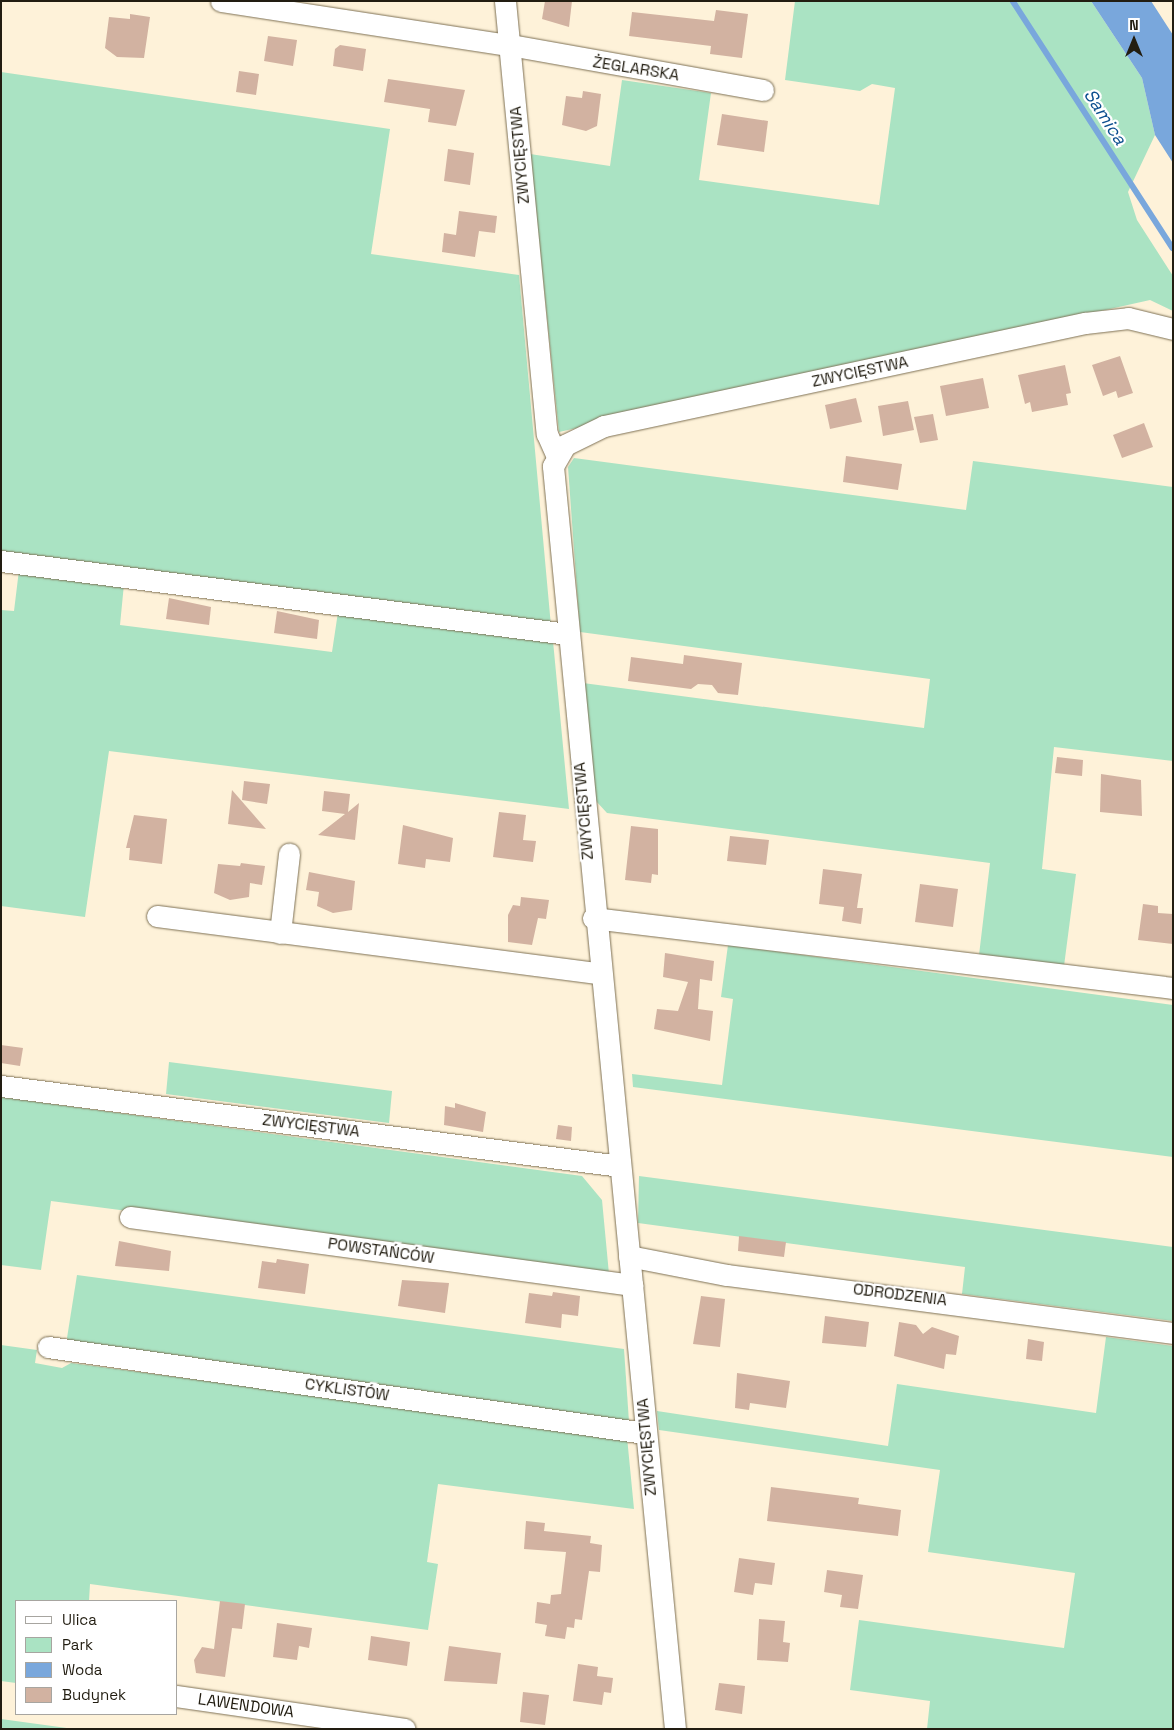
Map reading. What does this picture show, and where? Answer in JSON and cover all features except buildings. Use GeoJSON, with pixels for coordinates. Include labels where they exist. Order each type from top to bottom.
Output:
{"type":"FeatureCollection","features":[{"type":"Feature","properties":{"kind":"street","name":"ŻEGLARSKA"},"geometry":{"type":"LineString","coordinates":[[221,1],[510,45],[763,90]]}},
{"type":"Feature","properties":{"kind":"street","name":"ZWYCIĘSTWA"},"geometry":{"type":"LineString","coordinates":[[505,1],[547,434],[557,456],[553,480],[594,918],[675,1729]]}},
{"type":"Feature","properties":{"kind":"street","name":"ZWYCIĘSTWA"},"geometry":{"type":"LineString","coordinates":[[557,456],[581,434],[604,426],[1085,323],[1128,318],[1173,329]]}},
{"type":"Feature","properties":{"kind":"street"},"geometry":{"type":"LineString","coordinates":[[1,561],[568,634]]}},
{"type":"Feature","properties":{"kind":"street"},"geometry":{"type":"LineString","coordinates":[[280,933],[289,854]]}},
{"type":"Feature","properties":{"kind":"street"},"geometry":{"type":"LineString","coordinates":[[158,916],[601,974]]}},
{"type":"Feature","properties":{"kind":"street"},"geometry":{"type":"LineString","coordinates":[[594,918],[1173,988]]}},
{"type":"Feature","properties":{"kind":"street","name":"ZWYCIĘSTWA"},"geometry":{"type":"LineString","coordinates":[[1,1086],[620,1166]]}},
{"type":"Feature","properties":{"kind":"street","name":"POWSTAŃCÓW"},"geometry":{"type":"LineString","coordinates":[[130,1217],[632,1286]]}},
{"type":"Feature","properties":{"kind":"street","name":"ODRODZENIA"},"geometry":{"type":"LineString","coordinates":[[629,1256],[727,1275],[1173,1333]]}},
{"type":"Feature","properties":{"kind":"street","name":"CYKLISTÓW"},"geometry":{"type":"LineString","coordinates":[[48,1347],[646,1433]]}},
{"type":"Feature","properties":{"kind":"street","name":"LAWENDOWA"},"geometry":{"type":"LineString","coordinates":[[178,1696],[404,1729]]}},
{"type":"Feature","properties":{"kind":"green space"},"geometry":{"type":"Polygon","coordinates":[[[795,1],[1091,1],[1142,78],[1155,135],[1128,192],[1137,220],[1173,276],[1173,311],[1150,300],[559,432],[530,154],[610,166],[622,80],[711,93],[699,180],[879,205],[895,88],[872,84],[860,91],[785,80],[795,1]]]}},
{"type":"Feature","properties":{"kind":"green space"},"geometry":{"type":"Polygon","coordinates":[[[1,72],[390,129],[371,254],[519,275],[551,626],[1,555],[1,72]]]}},
{"type":"Feature","properties":{"kind":"green space"},"geometry":{"type":"Polygon","coordinates":[[[574,458],[966,510],[973,461],[1173,487],[1173,761],[1054,747],[1042,869],[1076,874],[1064,966],[979,955],[990,863],[607,813],[596,801],[583,683],[924,728],[930,679],[580,632],[568,467],[574,458]]]}},
{"type":"Feature","properties":{"kind":"green space"},"geometry":{"type":"Polygon","coordinates":[[[19,570],[124,584],[120,625],[332,652],[338,612],[553,641],[569,809],[109,751],[85,917],[1,906],[1,610],[14,611],[19,570]]]}},
{"type":"Feature","properties":{"kind":"green space"},"geometry":{"type":"Polygon","coordinates":[[[728,945],[1173,1005],[1173,1157],[633,1087],[632,1074],[722,1085],[733,999],[721,997],[728,945]]]}},
{"type":"Feature","properties":{"kind":"green space"},"geometry":{"type":"Polygon","coordinates":[[[169,1062],[392,1091],[389,1123],[166,1094],[169,1062]]]}},
{"type":"Feature","properties":{"kind":"green space"},"geometry":{"type":"Polygon","coordinates":[[[1,1097],[582,1176],[602,1200],[609,1274],[51,1201],[41,1270],[1,1265],[1,1097]]]}},
{"type":"Feature","properties":{"kind":"green space"},"geometry":{"type":"Polygon","coordinates":[[[639,1176],[1173,1247],[1173,1321],[962,1294],[965,1267],[638,1223],[639,1176]]]}},
{"type":"Feature","properties":{"kind":"green space"},"geometry":{"type":"Polygon","coordinates":[[[77,1275],[624,1349],[629,1422],[71,1345],[67,1338],[77,1275]]]}},
{"type":"Feature","properties":{"kind":"green space"},"geometry":{"type":"Polygon","coordinates":[[[1106,1337],[1173,1346],[1173,1729],[927,1729],[930,1701],[850,1690],[859,1620],[1064,1648],[1075,1573],[928,1552],[940,1470],[659,1430],[657,1411],[888,1446],[897,1384],[1096,1413],[1106,1337]]]}},
{"type":"Feature","properties":{"kind":"green space"},"geometry":{"type":"Polygon","coordinates":[[[1,1345],[37,1350],[35,1363],[62,1368],[71,1363],[627,1437],[634,1509],[438,1484],[427,1562],[438,1564],[428,1630],[90,1584],[89,1600],[15,1600],[15,1683],[1,1681],[1,1345]]]}},
{"type":"Feature","properties":{"kind":"green space"},"geometry":{"type":"Polygon","coordinates":[[[1,1719],[74,1729],[1,1729],[1,1719]]]}},
{"type":"Feature","properties":{"kind":"water"},"geometry":{"type":"Polygon","coordinates":[[[1091,1],[1151,1],[1173,35],[1173,163],[1155,135],[1142,78],[1091,1]]]}},
{"type":"Feature","properties":{"kind":"waterway","name":"Samica"},"geometry":{"type":"LineString","coordinates":[[1013,1],[1173,248]]}}]}
